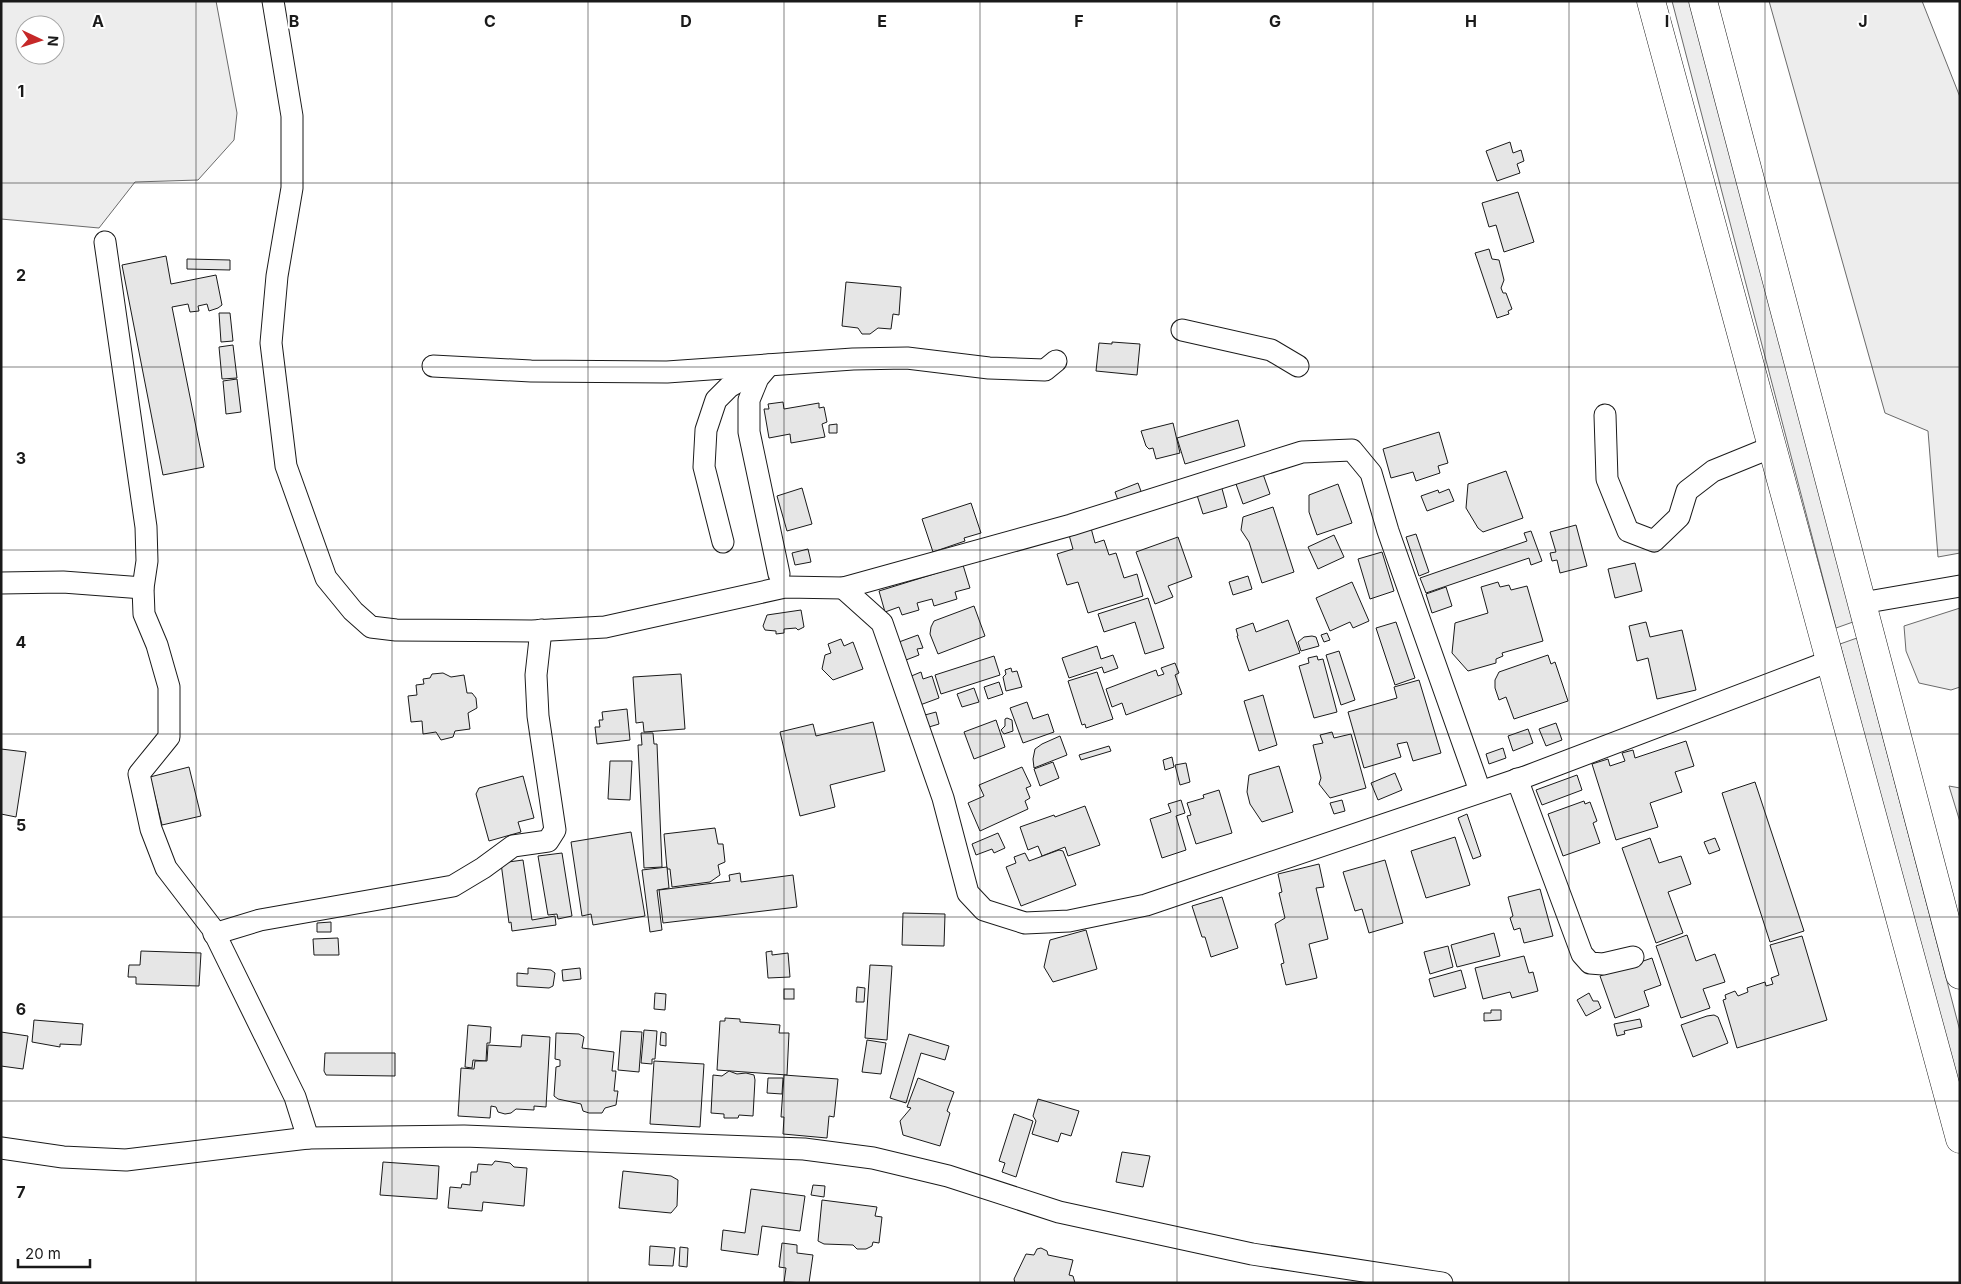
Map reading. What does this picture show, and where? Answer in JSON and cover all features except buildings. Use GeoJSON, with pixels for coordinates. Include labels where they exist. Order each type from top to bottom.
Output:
{"type":"FeatureCollection","features":[{"type":"Feature","properties":{"kind":"highway"},"geometry":{"type":"LineString","coordinates":[[1652,1],[1960,1139]]}},
{"type":"Feature","properties":{"kind":"highway"},"geometry":{"type":"LineString","coordinates":[[1703,1],[1960,975]]}},
{"type":"Feature","properties":{"kind":"street"},"geometry":{"type":"LineString","coordinates":[[273,1],[292,116],[292,188],[277,276],[271,343],[286,466],[326,578],[352,611],[372,627],[396,630],[541,630],[606,627],[785,586],[843,588],[1071,525],[1302,452],[1352,450],[1371,473],[1388,531],[1480,791]]}},
{"type":"Feature","properties":{"kind":"street"},"geometry":{"type":"LineString","coordinates":[[105,242],[146,527],[147,561],[143,588],[144,614],[157,645],[169,687],[169,737],[139,774],[151,829],[166,868],[214,934],[295,1097],[308,1138]]}},
{"type":"Feature","properties":{"kind":"street"},"geometry":{"type":"LineString","coordinates":[[1182,330],[1271,350],[1298,366]]}},
{"type":"Feature","properties":{"kind":"street"},"geometry":{"type":"LineString","coordinates":[[433,366],[531,371],[667,372],[853,359],[907,358],[989,368],[1045,370],[1056,361]]}},
{"type":"Feature","properties":{"kind":"street"},"geometry":{"type":"LineString","coordinates":[[723,542],[704,467],[706,430],[716,400],[729,387],[750,373],[769,365]]}},
{"type":"Feature","properties":{"kind":"street"},"geometry":{"type":"LineString","coordinates":[[769,365],[758,378],[749,400],[749,432],[779,574]]}},
{"type":"Feature","properties":{"kind":"street"},"geometry":{"type":"LineString","coordinates":[[1605,416],[1607,479],[1628,531],[1654,541],[1679,518],[1688,491],[1713,472],[1772,447]]}},
{"type":"Feature","properties":{"kind":"street"},"geometry":{"type":"LineString","coordinates":[[1,583],[63,582],[143,588]]}},
{"type":"Feature","properties":{"kind":"street"},"geometry":{"type":"LineString","coordinates":[[1862,603],[1960,586]]}},
{"type":"Feature","properties":{"kind":"street"},"geometry":{"type":"LineString","coordinates":[[843,588],[882,623],[943,798],[968,893],[984,910],[1025,923],[1068,921],[1146,905],[1517,780],[1830,661]]}},
{"type":"Feature","properties":{"kind":"street"},"geometry":{"type":"LineString","coordinates":[[214,934],[260,920],[453,886],[483,868],[513,846],[548,841],[555,830],[538,716],[536,675],[541,630]]}},
{"type":"Feature","properties":{"kind":"street"},"geometry":{"type":"LineString","coordinates":[[1517,780],[1582,954],[1590,962],[1603,964],[1633,957]]}},
{"type":"Feature","properties":{"kind":"street"},"geometry":{"type":"LineString","coordinates":[[1,1140],[2,1148],[64,1157],[126,1160],[308,1138],[464,1136],[804,1148],[873,1158],[938,1173],[1059,1212],[1252,1254],[1442,1283]]}},
{"type":"Feature","properties":{"kind":"shaded area"},"geometry":{"type":"Polygon","coordinates":[[[1,1],[216,1],[237,113],[234,140],[198,180],[135,182],[99,228],[1,219],[1,1]]]}},
{"type":"Feature","properties":{"kind":"shaded area"},"geometry":{"type":"Polygon","coordinates":[[[1672,1],[1693,1],[1853,622],[1836,628],[1672,1]]]}},
{"type":"Feature","properties":{"kind":"shaded area"},"geometry":{"type":"Polygon","coordinates":[[[1769,1],[1922,1],[1960,97],[1960,553],[1938,557],[1928,431],[1885,413],[1769,1]]]}},
{"type":"Feature","properties":{"kind":"shaded area"},"geometry":{"type":"Polygon","coordinates":[[[1960,608],[1960,687],[1951,690],[1919,683],[1906,651],[1904,626],[1960,608]]]}},
{"type":"Feature","properties":{"kind":"shaded area"},"geometry":{"type":"Polygon","coordinates":[[[1857,638],[1960,1031],[1960,1099],[1840,644],[1857,638]]]}},
{"type":"Feature","properties":{"kind":"shaded area"},"geometry":{"type":"Polygon","coordinates":[[[1949,786],[1960,788],[1960,822],[1949,786]]]}}]}
